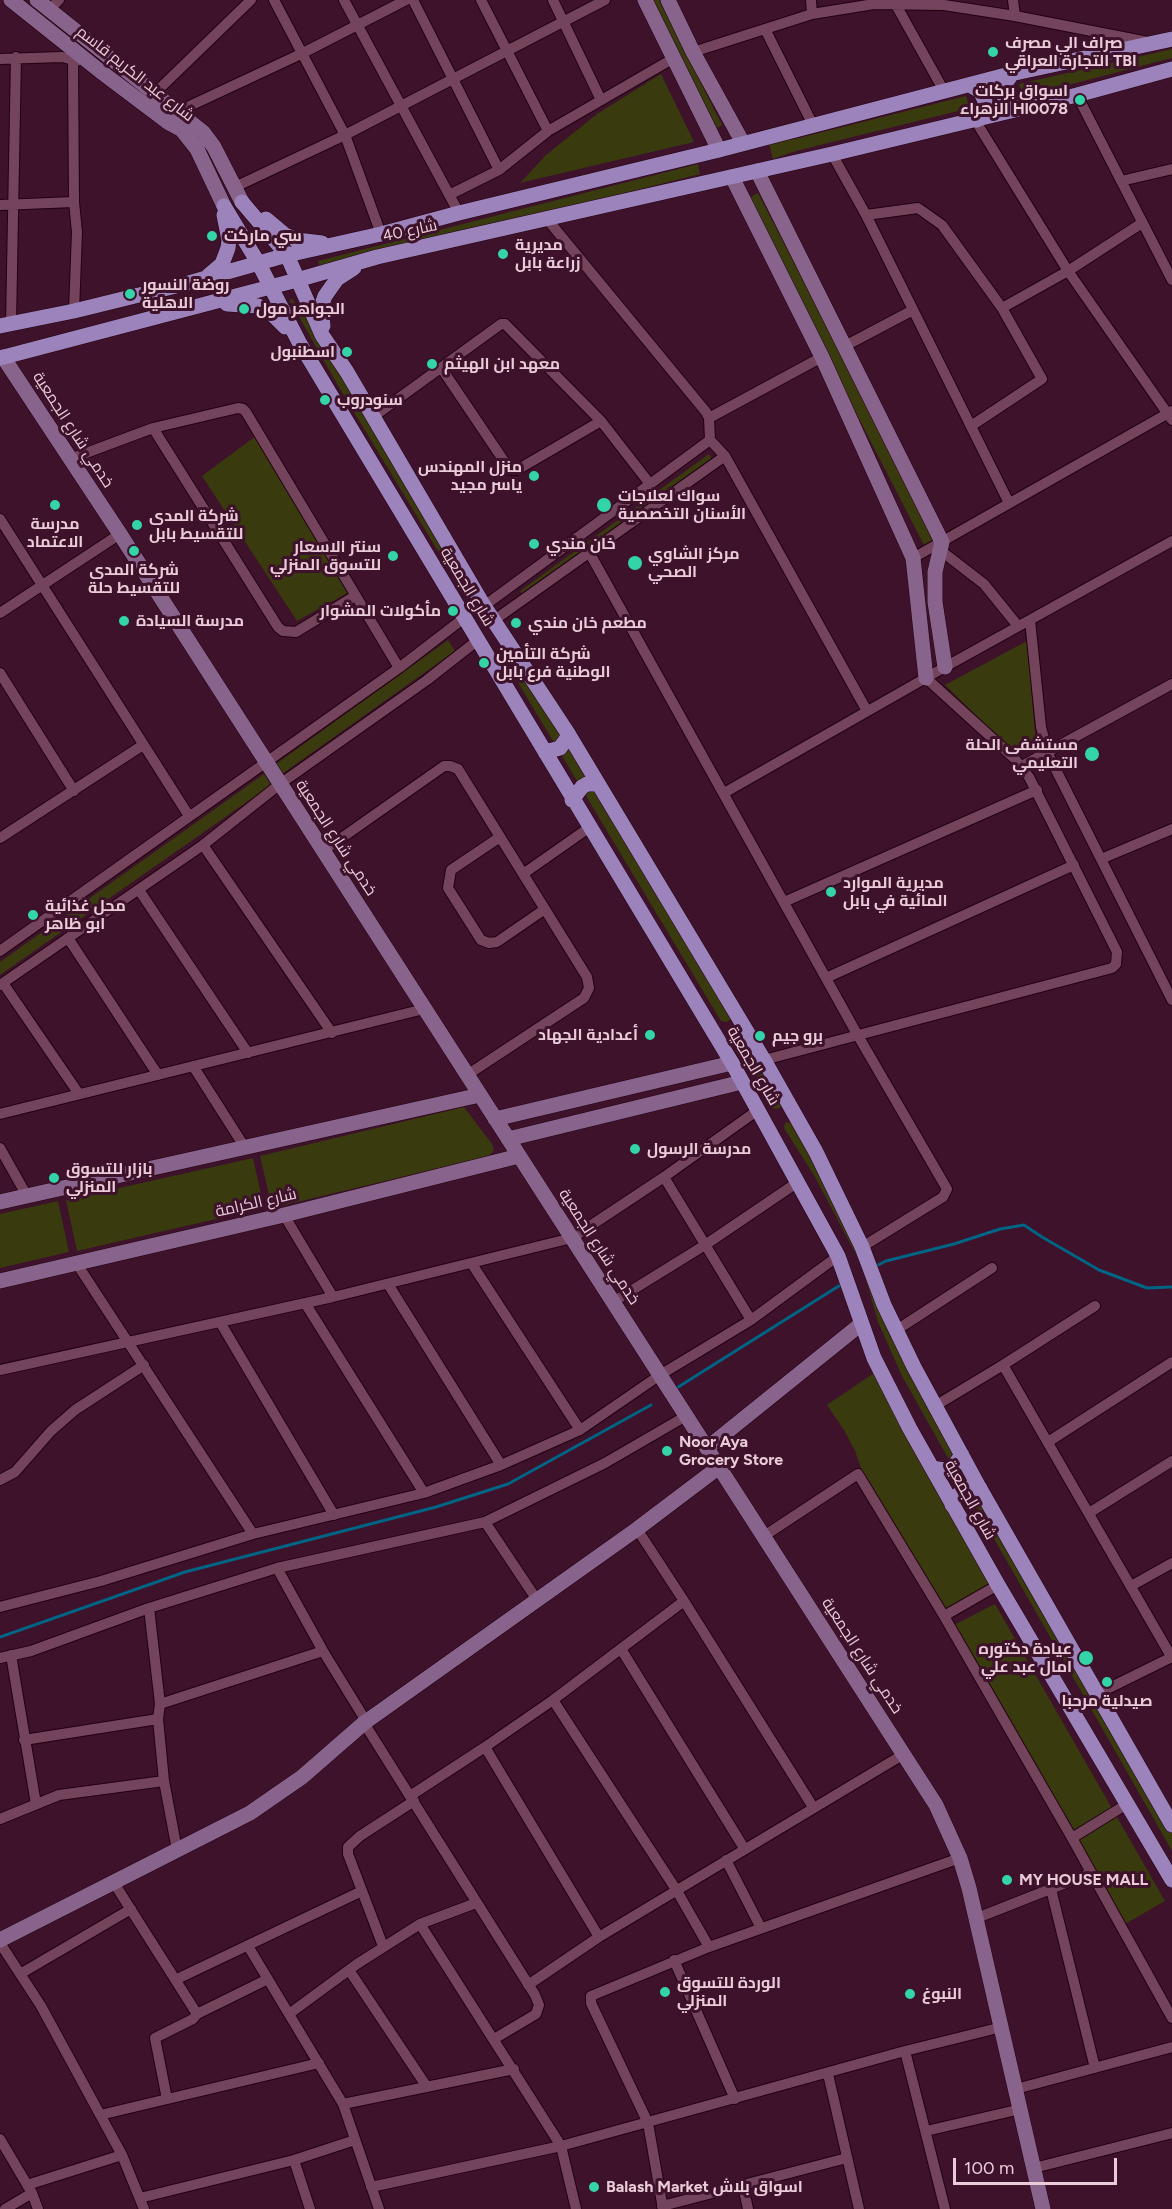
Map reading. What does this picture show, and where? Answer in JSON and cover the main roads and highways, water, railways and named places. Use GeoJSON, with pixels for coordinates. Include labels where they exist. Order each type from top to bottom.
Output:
{"type":"FeatureCollection","features":[{"type":"Feature","properties":{"kind":"main road","name":"شارع 40"},"geometry":{"type":"LineString","coordinates":[[5,324],[75,311],[192,282],[287,255],[719,150],[1012,74],[1172,39]]}},
{"type":"Feature","properties":{"kind":"main road","name":"شارع 40"},"geometry":{"type":"LineString","coordinates":[[2,357],[297,280],[376,257],[976,120],[1172,69]]}},
{"type":"Feature","properties":{"kind":"main road"},"geometry":{"type":"LineString","coordinates":[[1012,74],[1004,85],[1004,94],[1006,101],[1018,109]]}},
{"type":"Feature","properties":{"kind":"main road"},"geometry":{"type":"LineString","coordinates":[[970,85],[980,90],[985,101],[984,109],[976,120]]}},
{"type":"Feature","properties":{"kind":"main road"},"geometry":{"type":"LineString","coordinates":[[590,182],[587,195],[596,208]]}},
{"type":"Feature","properties":{"kind":"main road","name":"شارع عبد الكريم قاسم"},"geometry":{"type":"LineString","coordinates":[[287,255],[242,202],[285,235],[297,240],[324,243],[361,238]]}},
{"type":"Feature","properties":{"kind":"main road","name":"شارع عبد الكريم قاسم"},"geometry":{"type":"LineString","coordinates":[[192,282],[216,271],[226,257],[229,240],[224,206],[259,264],[269,287]]}},
{"type":"Feature","properties":{"kind":"main road","name":"شارع الجمعية"},"geometry":{"type":"LineString","coordinates":[[287,255],[322,335],[347,372],[493,621],[569,735],[764,1060],[816,1152],[862,1247],[895,1331],[934,1406],[1172,1825]]}},
{"type":"Feature","properties":{"kind":"main road"},"geometry":{"type":"LineString","coordinates":[[322,335],[321,307],[331,286],[345,273],[376,257]]}},
{"type":"Feature","properties":{"kind":"main road","name":"شارع الجمعية"},"geometry":{"type":"LineString","coordinates":[[269,287],[298,342],[732,1063],[838,1256],[874,1358],[909,1429],[1172,1880]]}},
{"type":"Feature","properties":{"kind":"main road"},"geometry":{"type":"LineString","coordinates":[[206,304],[258,306],[274,316],[298,342]]}},
{"type":"Feature","properties":{"kind":"main road"},"geometry":{"type":"LineString","coordinates":[[488,657],[502,658],[506,653],[507,642]]}},
{"type":"Feature","properties":{"kind":"main road"},"geometry":{"type":"LineString","coordinates":[[498,674],[505,663],[518,659]]}},
{"type":"Feature","properties":{"kind":"main road"},"geometry":{"type":"LineString","coordinates":[[544,752],[560,748],[569,735]]}},
{"type":"Feature","properties":{"kind":"main road"},"geometry":{"type":"LineString","coordinates":[[572,800],[582,787],[587,784],[598,784]]}},
{"type":"Feature","properties":{"kind":"main road"},"geometry":{"type":"LineString","coordinates":[[932,1468],[938,1470],[950,1468],[962,1455]]}},
{"type":"Feature","properties":{"kind":"main road"},"geometry":{"type":"LineString","coordinates":[[952,1505],[954,1499],[962,1491],[968,1488],[980,1488]]}},
{"type":"Feature","properties":{"kind":"waterway"},"geometry":{"type":"LineString","coordinates":[[876,1266],[886,1261],[954,1244],[1000,1229],[1024,1225],[1099,1270],[1147,1288],[1172,1287]]}},
{"type":"Feature","properties":{"kind":"waterway"},"geometry":{"type":"LineString","coordinates":[[675,1389],[842,1284]]}},
{"type":"Feature","properties":{"kind":"waterway"},"geometry":{"type":"LineString","coordinates":[[0,1637],[185,1572],[436,1507],[508,1484],[651,1405]]}},
{"type":"Feature","properties":{"kind":"place","name":"صراف الي مصرف التجارة العراقي TBI"},"geometry":{"type":"Point","coordinates":[993,52]}},
{"type":"Feature","properties":{"kind":"place","name":"اسواق بركات الزهراء Hl0078"},"geometry":{"type":"Point","coordinates":[1080,100]}},
{"type":"Feature","properties":{"kind":"place","name":"سي ماركت"},"geometry":{"type":"Point","coordinates":[212,236]}},
{"type":"Feature","properties":{"kind":"place","name":"مديرية زراعة بابل"},"geometry":{"type":"Point","coordinates":[503,254]}},
{"type":"Feature","properties":{"kind":"place","name":"روضة النسور الاهلية"},"geometry":{"type":"Point","coordinates":[130,294]}},
{"type":"Feature","properties":{"kind":"place","name":"الجواهر مول"},"geometry":{"type":"Point","coordinates":[244,309]}},
{"type":"Feature","properties":{"kind":"place","name":"اسطنبول"},"geometry":{"type":"Point","coordinates":[347,352]}},
{"type":"Feature","properties":{"kind":"place","name":"معهد ابن الهيثم"},"geometry":{"type":"Point","coordinates":[432,364]}},
{"type":"Feature","properties":{"kind":"place","name":"سنودروب"},"geometry":{"type":"Point","coordinates":[325,400]}},
{"type":"Feature","properties":{"kind":"place","name":"منزل المهندس ياسر مجيد"},"geometry":{"type":"Point","coordinates":[534,476]}},
{"type":"Feature","properties":{"kind":"place","name":"مدرسة الاعتماد"},"geometry":{"type":"Point","coordinates":[55,505]}},
{"type":"Feature","properties":{"kind":"place","name":"سواك لعلاجات الأسنان التخصصية"},"geometry":{"type":"Point","coordinates":[604,505]}},
{"type":"Feature","properties":{"kind":"place","name":"شركة المدى للتقسيط بابل"},"geometry":{"type":"Point","coordinates":[137,525]}},
{"type":"Feature","properties":{"kind":"place","name":"خان مندي"},"geometry":{"type":"Point","coordinates":[534,544]}},
{"type":"Feature","properties":{"kind":"place","name":"شركة المدى للتقسيط حلة"},"geometry":{"type":"Point","coordinates":[134,551]}},
{"type":"Feature","properties":{"kind":"place","name":"سنتر الاسعار للتسوق المنزلي"},"geometry":{"type":"Point","coordinates":[393,556]}},
{"type":"Feature","properties":{"kind":"place","name":"مركز الشاوي الصحي"},"geometry":{"type":"Point","coordinates":[635,563]}},
{"type":"Feature","properties":{"kind":"place","name":"مأكولات المشوار"},"geometry":{"type":"Point","coordinates":[453,611]}},
{"type":"Feature","properties":{"kind":"place","name":"مدرسة السيادة"},"geometry":{"type":"Point","coordinates":[124,621]}},
{"type":"Feature","properties":{"kind":"place","name":"مطعم خان مندي"},"geometry":{"type":"Point","coordinates":[516,623]}},
{"type":"Feature","properties":{"kind":"place","name":"شركة التأمين الوطنية فرع بابل"},"geometry":{"type":"Point","coordinates":[484,663]}},
{"type":"Feature","properties":{"kind":"place","name":"مستشفى الحلة التعليمي"},"geometry":{"type":"Point","coordinates":[1092,754]}},
{"type":"Feature","properties":{"kind":"place","name":"مديرية الموارد المائية في بابل"},"geometry":{"type":"Point","coordinates":[831,892]}},
{"type":"Feature","properties":{"kind":"place","name":"محل غذائية ابو ظاهر"},"geometry":{"type":"Point","coordinates":[33,915]}},
{"type":"Feature","properties":{"kind":"place","name":"أعدادية الجهاد"},"geometry":{"type":"Point","coordinates":[650,1035]}},
{"type":"Feature","properties":{"kind":"place","name":"برو جيم"},"geometry":{"type":"Point","coordinates":[760,1036]}},
{"type":"Feature","properties":{"kind":"place","name":"مدرسة الرسول"},"geometry":{"type":"Point","coordinates":[635,1149]}},
{"type":"Feature","properties":{"kind":"place","name":"بازار للتسوق المنزلي"},"geometry":{"type":"Point","coordinates":[54,1178]}},
{"type":"Feature","properties":{"kind":"place","name":"Noor Aya Grocery Store"},"geometry":{"type":"Point","coordinates":[667,1451]}},
{"type":"Feature","properties":{"kind":"place","name":"عيادة دكتوره امال عبد علي"},"geometry":{"type":"Point","coordinates":[1086,1658]}},
{"type":"Feature","properties":{"kind":"place","name":"صيدلية مرحبا"},"geometry":{"type":"Point","coordinates":[1107,1682]}},
{"type":"Feature","properties":{"kind":"place","name":"MY HOUSE MALL"},"geometry":{"type":"Point","coordinates":[1007,1880]}},
{"type":"Feature","properties":{"kind":"place","name":"الوردة للتسوق المنزلي"},"geometry":{"type":"Point","coordinates":[665,1992]}},
{"type":"Feature","properties":{"kind":"place","name":"النبوغ"},"geometry":{"type":"Point","coordinates":[910,1994]}},
{"type":"Feature","properties":{"kind":"place","name":"Balash Market اسواق بلاش"},"geometry":{"type":"Point","coordinates":[594,2187]}}]}
